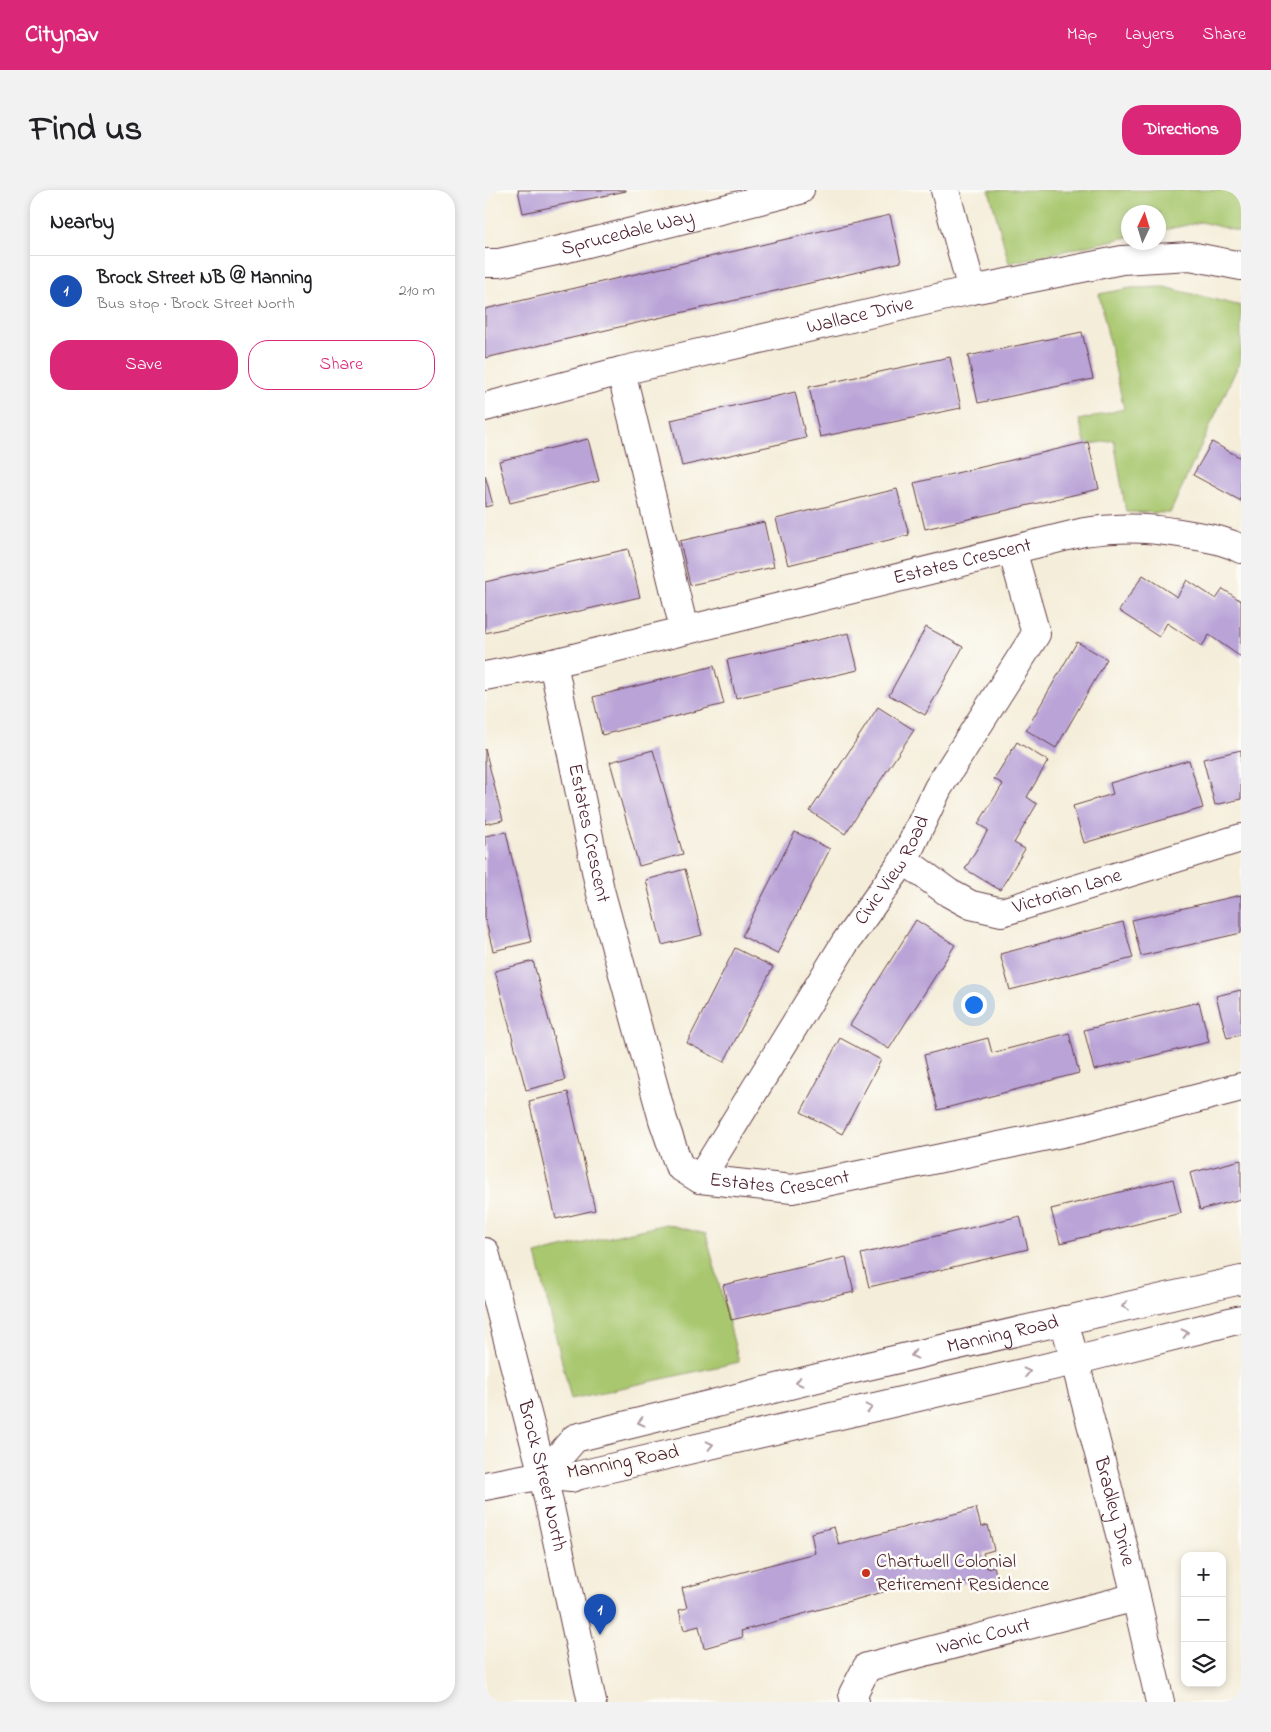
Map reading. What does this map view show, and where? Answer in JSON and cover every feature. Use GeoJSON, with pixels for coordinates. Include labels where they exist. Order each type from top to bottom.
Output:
{"type":"FeatureCollection","features":[{"type":"Feature","properties":{"kind":"street","name":"Sprucedale Way"},"geometry":{"type":"LineString","coordinates":[[485,263],[499,263],[556,251],[800,190]]}},
{"type":"Feature","properties":{"kind":"street"},"geometry":{"type":"LineString","coordinates":[[945,190],[972,290]]}},
{"type":"Feature","properties":{"kind":"street","name":"Wallace Drive"},"geometry":{"type":"LineString","coordinates":[[485,408],[621,371],[972,290],[1122,260],[1190,256],[1241,266]]}},
{"type":"Feature","properties":{"kind":"street"},"geometry":{"type":"LineString","coordinates":[[621,371],[684,629]]}},
{"type":"Feature","properties":{"kind":"street","name":"Estates Crescent"},"geometry":{"type":"LineString","coordinates":[[485,676],[553,663],[684,629],[1084,532],[1115,528],[1152,528],[1229,542],[1241,549]]}},
{"type":"Feature","properties":{"kind":"street","name":"Civic View Road"},"geometry":{"type":"LineString","coordinates":[[700,1179],[845,943],[904,860],[939,788],[1036,634],[1012,550]]}},
{"type":"Feature","properties":{"kind":"street","name":"Estates Crescent"},"geometry":{"type":"LineString","coordinates":[[553,663],[600,890],[663,1120],[679,1166],[700,1179],[792,1190],[1081,1129],[1241,1087]]}},
{"type":"Feature","properties":{"kind":"street","name":"Victorian Lane"},"geometry":{"type":"LineString","coordinates":[[904,860],[949,893],[971,905],[1002,912],[1241,838]]}},
{"type":"Feature","properties":{"kind":"street","name":"Brock Street North"},"geometry":{"type":"LineString","coordinates":[[485,1252],[543,1475],[592,1702]]}},
{"type":"Feature","properties":{"kind":"street","name":"Manning Road"},"geometry":{"type":"LineString","coordinates":[[543,1475],[575,1438],[846,1371],[1241,1280]]}},
{"type":"Feature","properties":{"kind":"street","name":"Manning Road"},"geometry":{"type":"LineString","coordinates":[[543,1475],[571,1478],[580,1476],[1074,1361],[1241,1319]]}},
{"type":"Feature","properties":{"kind":"street","name":"Bradley Drive"},"geometry":{"type":"LineString","coordinates":[[1064,1320],[1136,1597],[1160,1702]]}},
{"type":"Feature","properties":{"kind":"street"},"geometry":{"type":"LineString","coordinates":[[485,1486],[543,1475]]}},
{"type":"Feature","properties":{"kind":"street","name":"Ivanic Court"},"geometry":{"type":"LineString","coordinates":[[855,1702],[853,1694],[867,1667],[1136,1597]]}},
{"type":"Feature","properties":{"kind":"green space"},"geometry":{"type":"Polygon","coordinates":[[[989,190],[1241,190],[1241,232],[1201,222],[1166,230],[1166,205],[1121,205],[1121,239],[1009,263],[989,190]]]}},
{"type":"Feature","properties":{"kind":"green space"},"geometry":{"type":"Polygon","coordinates":[[[1164,287],[1241,306],[1241,359],[1170,513],[1126,512],[1114,440],[1086,445],[1079,420],[1124,409],[1099,294],[1131,288],[1164,287]]]}},
{"type":"Feature","properties":{"kind":"green space"},"geometry":{"type":"Polygon","coordinates":[[[666,1224],[706,1234],[739,1362],[571,1399],[536,1254],[666,1224]]]}},
{"type":"Feature","properties":{"kind":"building"},"geometry":{"type":"Polygon","coordinates":[[[518,190],[626,190],[626,191],[523,213],[518,190]]]}},
{"type":"Feature","properties":{"kind":"building"},"geometry":{"type":"Polygon","coordinates":[[[890,215],[901,262],[485,358],[485,309],[890,215]]]}},
{"type":"Feature","properties":{"kind":"building"},"geometry":{"type":"Polygon","coordinates":[[[1082,332],[1093,379],[978,403],[968,356],[1082,332]]]}},
{"type":"Feature","properties":{"kind":"building"},"geometry":{"type":"Polygon","coordinates":[[[950,357],[961,408],[820,437],[809,387],[950,357]]]}},
{"type":"Feature","properties":{"kind":"building"},"geometry":{"type":"Polygon","coordinates":[[[795,392],[806,438],[682,466],[671,420],[795,392]]]}},
{"type":"Feature","properties":{"kind":"building"},"geometry":{"type":"Polygon","coordinates":[[[588,439],[599,481],[510,503],[499,461],[588,439]]]}},
{"type":"Feature","properties":{"kind":"building"},"geometry":{"type":"Polygon","coordinates":[[[1088,442],[1099,489],[925,529],[914,483],[1088,442]]]}},
{"type":"Feature","properties":{"kind":"building"},"geometry":{"type":"Polygon","coordinates":[[[1212,442],[1241,458],[1241,501],[1193,475],[1212,442]]]}},
{"type":"Feature","properties":{"kind":"building"},"geometry":{"type":"Polygon","coordinates":[[[485,475],[493,505],[485,507],[485,475]]]}},
{"type":"Feature","properties":{"kind":"building"},"geometry":{"type":"Polygon","coordinates":[[[897,489],[909,535],[788,565],[776,519],[897,489]]]}},
{"type":"Feature","properties":{"kind":"building"},"geometry":{"type":"Polygon","coordinates":[[[764,522],[774,567],[690,585],[680,541],[764,522]]]}},
{"type":"Feature","properties":{"kind":"building"},"geometry":{"type":"Polygon","coordinates":[[[628,549],[640,597],[485,633],[485,582],[628,549]]]}},
{"type":"Feature","properties":{"kind":"building"},"geometry":{"type":"Polygon","coordinates":[[[1143,575],[1177,597],[1187,580],[1216,599],[1223,589],[1241,601],[1241,657],[1209,635],[1202,646],[1167,623],[1159,637],[1119,611],[1143,575]]]}},
{"type":"Feature","properties":{"kind":"building"},"geometry":{"type":"Polygon","coordinates":[[[926,627],[963,647],[925,715],[889,695],[926,627]]]}},
{"type":"Feature","properties":{"kind":"building"},"geometry":{"type":"Polygon","coordinates":[[[849,633],[858,670],[736,698],[727,660],[849,633]]]}},
{"type":"Feature","properties":{"kind":"building"},"geometry":{"type":"Polygon","coordinates":[[[1077,642],[1107,659],[1056,748],[1026,730],[1077,642]]]}},
{"type":"Feature","properties":{"kind":"building"},"geometry":{"type":"Polygon","coordinates":[[[714,666],[724,704],[602,735],[593,697],[714,666]]]}},
{"type":"Feature","properties":{"kind":"building"},"geometry":{"type":"Polygon","coordinates":[[[878,707],[914,730],[845,834],[810,811],[878,707]]]}},
{"type":"Feature","properties":{"kind":"building"},"geometry":{"type":"Polygon","coordinates":[[[1017,742],[1048,761],[1027,797],[1037,804],[1014,843],[1025,849],[1000,890],[965,869],[988,830],[978,824],[1003,784],[994,779],[1017,742]]]}},
{"type":"Feature","properties":{"kind":"building"},"geometry":{"type":"Polygon","coordinates":[[[485,749],[503,820],[485,824],[485,749]]]}},
{"type":"Feature","properties":{"kind":"building"},"geometry":{"type":"Polygon","coordinates":[[[653,750],[683,854],[639,866],[610,762],[653,750]]]}},
{"type":"Feature","properties":{"kind":"building"},"geometry":{"type":"Polygon","coordinates":[[[1241,750],[1241,799],[1215,805],[1203,759],[1241,750]]]}},
{"type":"Feature","properties":{"kind":"building"},"geometry":{"type":"Polygon","coordinates":[[[1189,760],[1203,808],[1084,843],[1073,806],[1113,794],[1110,783],[1189,760]]]}},
{"type":"Feature","properties":{"kind":"building"},"geometry":{"type":"Polygon","coordinates":[[[506,832],[531,942],[493,951],[485,918],[485,836],[506,832]]]}},
{"type":"Feature","properties":{"kind":"building"},"geometry":{"type":"Polygon","coordinates":[[[795,832],[830,849],[777,954],[742,936],[795,832]]]}},
{"type":"Feature","properties":{"kind":"building"},"geometry":{"type":"Polygon","coordinates":[[[685,869],[702,935],[662,945],[646,880],[685,869]]]}},
{"type":"Feature","properties":{"kind":"building"},"geometry":{"type":"Polygon","coordinates":[[[1241,895],[1241,933],[1141,956],[1132,920],[1241,895]]]}},
{"type":"Feature","properties":{"kind":"building"},"geometry":{"type":"Polygon","coordinates":[[[916,920],[955,945],[889,1049],[850,1025],[916,920]]]}},
{"type":"Feature","properties":{"kind":"building"},"geometry":{"type":"Polygon","coordinates":[[[1123,922],[1133,958],[1010,990],[1000,954],[1123,922]]]}},
{"type":"Feature","properties":{"kind":"building"},"geometry":{"type":"Polygon","coordinates":[[[735,948],[773,967],[724,1062],[687,1043],[735,948]]]}},
{"type":"Feature","properties":{"kind":"building"},"geometry":{"type":"Polygon","coordinates":[[[533,961],[565,1080],[526,1090],[495,971],[533,961]]]}},
{"type":"Feature","properties":{"kind":"building"},"geometry":{"type":"Polygon","coordinates":[[[1241,990],[1241,1035],[1227,1038],[1216,996],[1241,990]]]}},
{"type":"Feature","properties":{"kind":"building"},"geometry":{"type":"Polygon","coordinates":[[[1199,1002],[1209,1042],[1094,1070],[1084,1030],[1199,1002]]]}},
{"type":"Feature","properties":{"kind":"building"},"geometry":{"type":"Polygon","coordinates":[[[1069,1033],[1079,1073],[938,1110],[924,1055],[988,1038],[992,1053],[1069,1033]]]}},
{"type":"Feature","properties":{"kind":"building"},"geometry":{"type":"Polygon","coordinates":[[[840,1038],[881,1060],[842,1134],[801,1112],[840,1038]]]}},
{"type":"Feature","properties":{"kind":"building"},"geometry":{"type":"Polygon","coordinates":[[[568,1092],[595,1210],[556,1219],[529,1101],[568,1092]]]}},
{"type":"Feature","properties":{"kind":"building"},"geometry":{"type":"Polygon","coordinates":[[[1241,1160],[1241,1199],[1200,1210],[1190,1173],[1241,1160]]]}},
{"type":"Feature","properties":{"kind":"building"},"geometry":{"type":"Polygon","coordinates":[[[1173,1179],[1181,1213],[1060,1243],[1051,1209],[1173,1179]]]}},
{"type":"Feature","properties":{"kind":"building"},"geometry":{"type":"Polygon","coordinates":[[[1020,1216],[1028,1249],[869,1287],[861,1254],[1020,1216]]]}},
{"type":"Feature","properties":{"kind":"building"},"geometry":{"type":"Polygon","coordinates":[[[846,1257],[854,1292],[731,1320],[723,1285],[846,1257]]]}},
{"type":"Feature","properties":{"kind":"building","name":"Chartwell Colonial Retirement Residence"},"geometry":{"type":"Polygon","coordinates":[[[976,1508],[981,1527],[988,1525],[994,1550],[983,1553],[987,1568],[994,1566],[997,1579],[982,1583],[912,1584],[741,1631],[743,1637],[704,1648],[699,1626],[684,1630],[679,1610],[687,1608],[682,1588],[815,1553],[811,1533],[834,1527],[839,1545],[976,1508]]]}},
{"type":"Feature","properties":{"kind":"place","name":"Chartwell Colonial Retirement Residence"},"geometry":{"type":"Point","coordinates":[866,1573]}},
{"type":"Feature","properties":{"kind":"place","name":"Brock Street NB @ Manning"},"geometry":{"type":"Point","coordinates":[600,1635]}}]}
